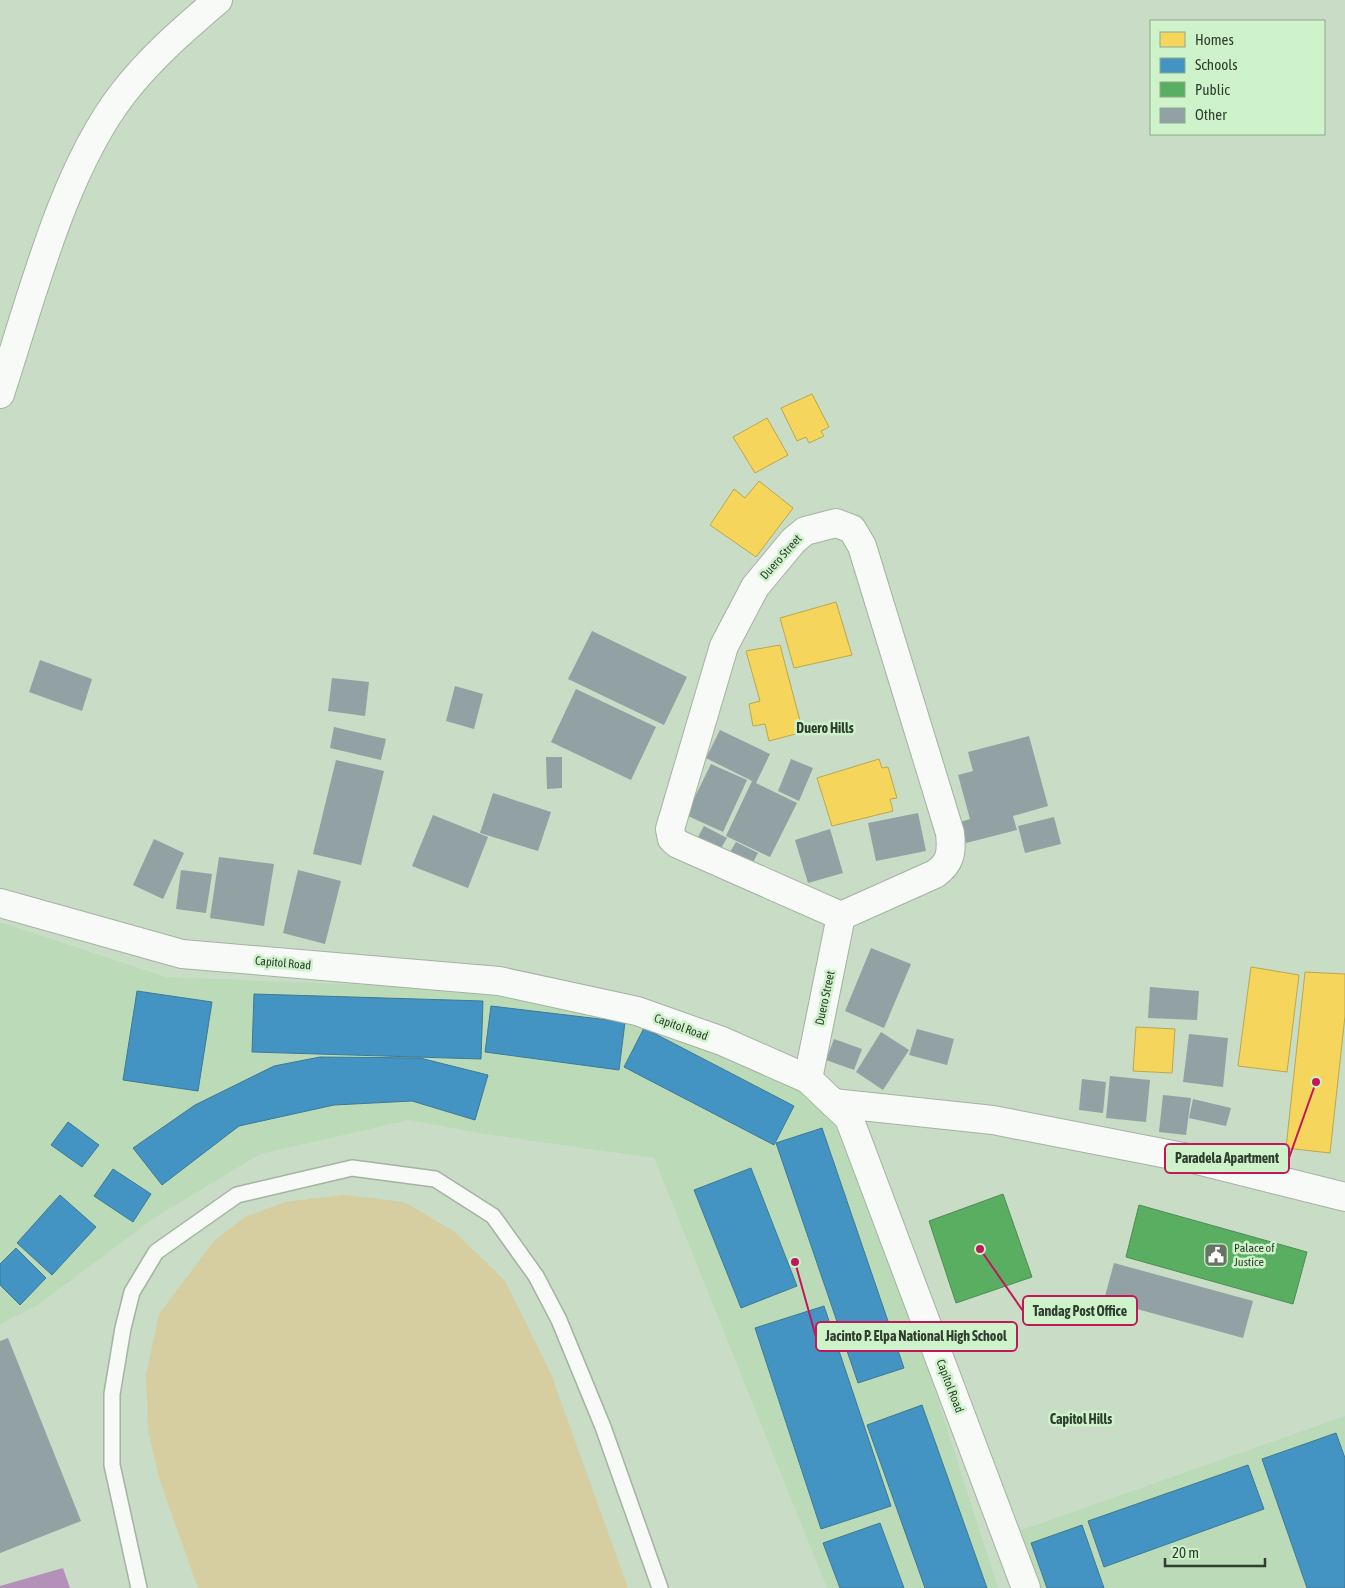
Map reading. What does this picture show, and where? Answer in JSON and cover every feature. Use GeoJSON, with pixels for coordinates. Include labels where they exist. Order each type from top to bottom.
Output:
{"type":"FeatureCollection","features":[{"type":"Feature","properties":{"kind":"street"},"geometry":{"type":"LineString","coordinates":[[0,394],[53,235],[82,160],[121,97],[164,46],[218,0]]}},
{"type":"Feature","properties":{"kind":"street","name":"Duero Street"},"geometry":{"type":"LineString","coordinates":[[836,523],[852,530],[862,546],[950,833],[951,847],[951,856],[944,868],[935,874],[841,916],[678,844],[672,839],[670,829],[724,646],[754,587],[793,541],[805,531],[836,523]]}},
{"type":"Feature","properties":{"kind":"street","name":"Capitol Road"},"geometry":{"type":"LineString","coordinates":[[0,903],[182,954],[499,981],[636,1011],[722,1041],[808,1079],[848,1118],[1026,1588]]}},
{"type":"Feature","properties":{"kind":"street","name":"Duero Street"},"geometry":{"type":"LineString","coordinates":[[808,1079],[841,916]]}},
{"type":"Feature","properties":{"kind":"street"},"geometry":{"type":"LineString","coordinates":[[833,1103],[993,1120],[1194,1159],[1345,1197]]}},
{"type":"Feature","properties":{"kind":"lane"},"geometry":{"type":"LineString","coordinates":[[139,1588],[112,1464],[112,1394],[123,1328],[132,1292],[156,1252],[238,1195],[352,1168],[435,1179],[493,1216],[536,1276],[559,1320],[603,1427],[660,1588]]}},
{"type":"Feature","properties":{"kind":"shaded area"},"geometry":{"type":"Polygon","coordinates":[[[0,922],[166,977],[494,990],[636,1016],[808,1080],[848,1119],[998,1588],[827,1588],[654,1158],[485,1134],[409,1120],[260,1154],[154,1218],[38,1305],[0,1324],[0,922]]]}},
{"type":"Feature","properties":{"kind":"shaded area"},"geometry":{"type":"Polygon","coordinates":[[[344,1195],[404,1202],[455,1232],[505,1281],[551,1374],[628,1588],[198,1588],[160,1481],[148,1430],[146,1375],[159,1314],[214,1241],[245,1217],[285,1202],[344,1195]]]}},
{"type":"Feature","properties":{"kind":"shaded area"},"geometry":{"type":"Polygon","coordinates":[[[1345,1416],[1345,1588],[1040,1588],[1019,1531],[1345,1416]]]}},
{"type":"Feature","properties":{"kind":"shaded area"},"geometry":{"type":"Polygon","coordinates":[[[63,1568],[70,1588],[0,1588],[0,1586],[63,1568]]]}},
{"type":"Feature","properties":{"kind":"building: Homes"},"geometry":{"type":"Polygon","coordinates":[[[812,394],[829,427],[821,431],[824,436],[809,443],[806,437],[797,441],[781,408],[812,394]]]}},
{"type":"Feature","properties":{"kind":"building: Homes"},"geometry":{"type":"Polygon","coordinates":[[[767,418],[788,455],[755,473],[733,437],[767,418]]]}},
{"type":"Feature","properties":{"kind":"building: Homes"},"geometry":{"type":"Polygon","coordinates":[[[759,481],[793,508],[756,557],[710,525],[734,489],[745,498],[759,481]]]}},
{"type":"Feature","properties":{"kind":"building: Homes"},"geometry":{"type":"Polygon","coordinates":[[[836,602],[852,655],[794,668],[780,618],[836,602]]]}},
{"type":"Feature","properties":{"kind":"building: Homes"},"geometry":{"type":"Polygon","coordinates":[[[780,645],[803,732],[769,741],[765,724],[753,726],[749,704],[760,701],[746,651],[780,645]]]}},
{"type":"Feature","properties":{"kind":"building: Homes"},"geometry":{"type":"Polygon","coordinates":[[[879,759],[882,768],[888,767],[897,798],[890,799],[893,811],[832,826],[817,778],[879,759]]]}},
{"type":"Feature","properties":{"kind":"building: Homes"},"geometry":{"type":"Polygon","coordinates":[[[1251,967],[1299,975],[1287,1072],[1238,1066],[1251,967]]]}},
{"type":"Feature","properties":{"kind":"building: Homes"},"geometry":{"type":"Polygon","coordinates":[[[1305,972],[1345,974],[1345,1016],[1330,1153],[1286,1148],[1305,972]]]}},
{"type":"Feature","properties":{"kind":"building: Homes"},"geometry":{"type":"Polygon","coordinates":[[[1136,1027],[1175,1029],[1172,1073],[1133,1071],[1136,1027]]]}},
{"type":"Feature","properties":{"kind":"building: Schools"},"geometry":{"type":"Polygon","coordinates":[[[137,991],[212,1002],[198,1091],[123,1080],[137,991]]]}},
{"type":"Feature","properties":{"kind":"building: Schools"},"geometry":{"type":"Polygon","coordinates":[[[254,994],[483,1001],[481,1059],[252,1052],[254,994]]]}},
{"type":"Feature","properties":{"kind":"building: Schools"},"geometry":{"type":"Polygon","coordinates":[[[491,1006],[625,1022],[619,1070],[485,1052],[491,1006]]]}},
{"type":"Feature","properties":{"kind":"building: Schools"},"geometry":{"type":"Polygon","coordinates":[[[644,1028],[794,1106],[774,1145],[624,1067],[644,1028]]]}},
{"type":"Feature","properties":{"kind":"building: Schools"},"geometry":{"type":"Polygon","coordinates":[[[320,1057],[420,1058],[488,1075],[475,1120],[412,1101],[334,1105],[239,1126],[162,1185],[133,1148],[195,1105],[274,1066],[320,1057]]]}},
{"type":"Feature","properties":{"kind":"building: Schools"},"geometry":{"type":"Polygon","coordinates":[[[68,1122],[99,1145],[82,1167],[51,1145],[68,1122]]]}},
{"type":"Feature","properties":{"kind":"building: Schools"},"geometry":{"type":"Polygon","coordinates":[[[822,1128],[904,1368],[858,1383],[776,1143],[822,1128]]]}},
{"type":"Feature","properties":{"kind":"building: Schools"},"geometry":{"type":"Polygon","coordinates":[[[751,1168],[797,1286],[741,1308],[694,1190],[751,1168]]]}},
{"type":"Feature","properties":{"kind":"building: Schools"},"geometry":{"type":"Polygon","coordinates":[[[113,1169],[151,1194],[133,1222],[94,1196],[113,1169]]]}},
{"type":"Feature","properties":{"kind":"building: Schools"},"geometry":{"type":"Polygon","coordinates":[[[60,1195],[96,1227],[52,1275],[17,1243],[60,1195]]]}},
{"type":"Feature","properties":{"kind":"building: Schools"},"geometry":{"type":"Polygon","coordinates":[[[16,1248],[46,1278],[20,1305],[0,1285],[0,1264],[16,1248]]]}},
{"type":"Feature","properties":{"kind":"building: Schools"},"geometry":{"type":"Polygon","coordinates":[[[824,1306],[891,1506],[821,1529],[755,1328],[824,1306]]]}},
{"type":"Feature","properties":{"kind":"building: Schools"},"geometry":{"type":"Polygon","coordinates":[[[922,1405],[987,1588],[925,1588],[867,1425],[922,1405]]]}},
{"type":"Feature","properties":{"kind":"building: Schools"},"geometry":{"type":"Polygon","coordinates":[[[1336,1433],[1345,1458],[1345,1588],[1307,1588],[1262,1459],[1336,1433]]]}},
{"type":"Feature","properties":{"kind":"building: Schools"},"geometry":{"type":"Polygon","coordinates":[[[1248,1465],[1264,1509],[1104,1567],[1088,1521],[1248,1465]]]}},
{"type":"Feature","properties":{"kind":"building: Schools"},"geometry":{"type":"Polygon","coordinates":[[[880,1523],[904,1588],[840,1588],[823,1543],[880,1523]]]}},
{"type":"Feature","properties":{"kind":"building: Schools"},"geometry":{"type":"Polygon","coordinates":[[[1082,1525],[1104,1588],[1047,1588],[1031,1543],[1082,1525]]]}},
{"type":"Feature","properties":{"kind":"building: Public"},"geometry":{"type":"Polygon","coordinates":[[[1003,1194],[1032,1277],[956,1303],[929,1221],[1003,1194]]]}},
{"type":"Feature","properties":{"kind":"building: Public","name":"Palace of Justice"},"geometry":{"type":"Polygon","coordinates":[[[1139,1205],[1307,1252],[1293,1304],[1126,1257],[1139,1205]]]}},
{"type":"Feature","properties":{"kind":"building: Other"},"geometry":{"type":"Polygon","coordinates":[[[592,631],[687,677],[664,725],[568,679],[592,631]]]}},
{"type":"Feature","properties":{"kind":"building: Other"},"geometry":{"type":"Polygon","coordinates":[[[40,660],[92,679],[82,711],[29,692],[40,660]]]}},
{"type":"Feature","properties":{"kind":"building: Other"},"geometry":{"type":"Polygon","coordinates":[[[332,678],[369,682],[365,716],[328,711],[332,678]]]}},
{"type":"Feature","properties":{"kind":"building: Other"},"geometry":{"type":"Polygon","coordinates":[[[455,686],[483,694],[474,729],[446,721],[455,686]]]}},
{"type":"Feature","properties":{"kind":"building: Other"},"geometry":{"type":"Polygon","coordinates":[[[576,689],[656,727],[631,780],[551,742],[576,689]]]}},
{"type":"Feature","properties":{"kind":"building: Other"},"geometry":{"type":"Polygon","coordinates":[[[334,727],[386,739],[381,760],[330,748],[334,727]]]}},
{"type":"Feature","properties":{"kind":"building: Other"},"geometry":{"type":"Polygon","coordinates":[[[720,730],[770,754],[756,783],[797,803],[770,857],[726,836],[752,781],[706,758],[720,730]]]}},
{"type":"Feature","properties":{"kind":"building: Other"},"geometry":{"type":"Polygon","coordinates":[[[1029,736],[1048,806],[1013,816],[1017,830],[966,843],[960,822],[970,819],[958,775],[973,771],[968,752],[1029,736]]]}},
{"type":"Feature","properties":{"kind":"building: Other"},"geometry":{"type":"Polygon","coordinates":[[[546,757],[562,757],[562,788],[547,789],[546,757]]]}},
{"type":"Feature","properties":{"kind":"building: Other"},"geometry":{"type":"Polygon","coordinates":[[[791,759],[813,768],[799,801],[778,791],[791,759]]]}},
{"type":"Feature","properties":{"kind":"building: Other"},"geometry":{"type":"Polygon","coordinates":[[[336,760],[384,771],[361,865],[313,854],[336,760]]]}},
{"type":"Feature","properties":{"kind":"building: Other"},"geometry":{"type":"Polygon","coordinates":[[[711,764],[747,780],[723,832],[686,815],[711,764]]]}},
{"type":"Feature","properties":{"kind":"building: Other"},"geometry":{"type":"Polygon","coordinates":[[[493,793],[551,812],[538,851],[480,833],[493,793]]]}},
{"type":"Feature","properties":{"kind":"building: Other"},"geometry":{"type":"Polygon","coordinates":[[[918,813],[926,851],[876,861],[868,823],[918,813]]]}},
{"type":"Feature","properties":{"kind":"building: Other"},"geometry":{"type":"Polygon","coordinates":[[[433,815],[488,837],[468,888],[412,866],[433,815]]]}},
{"type":"Feature","properties":{"kind":"building: Other"},"geometry":{"type":"Polygon","coordinates":[[[1054,817],[1061,844],[1025,853],[1018,826],[1054,817]]]}},
{"type":"Feature","properties":{"kind":"building: Other"},"geometry":{"type":"Polygon","coordinates":[[[704,826],[727,838],[721,848],[698,837],[704,826]]]}},
{"type":"Feature","properties":{"kind":"building: Other"},"geometry":{"type":"Polygon","coordinates":[[[830,829],[843,873],[808,883],[795,840],[830,829]]]}},
{"type":"Feature","properties":{"kind":"building: Other"},"geometry":{"type":"Polygon","coordinates":[[[154,839],[184,853],[163,899],[133,885],[154,839]]]}},
{"type":"Feature","properties":{"kind":"building: Other"},"geometry":{"type":"Polygon","coordinates":[[[736,842],[758,853],[752,864],[730,852],[736,842]]]}},
{"type":"Feature","properties":{"kind":"building: Other"},"geometry":{"type":"Polygon","coordinates":[[[219,857],[274,864],[264,926],[210,918],[219,857]]]}},
{"type":"Feature","properties":{"kind":"building: Other"},"geometry":{"type":"Polygon","coordinates":[[[181,870],[212,874],[206,913],[176,909],[181,870]]]}},
{"type":"Feature","properties":{"kind":"building: Other"},"geometry":{"type":"Polygon","coordinates":[[[298,870],[341,881],[325,944],[283,933],[298,870]]]}},
{"type":"Feature","properties":{"kind":"building: Other"},"geometry":{"type":"Polygon","coordinates":[[[871,948],[911,964],[884,1028],[845,1011],[871,948]]]}},
{"type":"Feature","properties":{"kind":"building: Other"},"geometry":{"type":"Polygon","coordinates":[[[1150,987],[1199,991],[1197,1020],[1148,1018],[1150,987]]]}},
{"type":"Feature","properties":{"kind":"building: Other"},"geometry":{"type":"Polygon","coordinates":[[[917,1029],[954,1039],[947,1065],[909,1055],[917,1029]]]}},
{"type":"Feature","properties":{"kind":"building: Other"},"geometry":{"type":"Polygon","coordinates":[[[881,1032],[909,1050],[883,1090],[856,1072],[881,1032]]]}},
{"type":"Feature","properties":{"kind":"building: Other"},"geometry":{"type":"Polygon","coordinates":[[[1189,1034],[1228,1038],[1223,1087],[1183,1082],[1189,1034]]]}},
{"type":"Feature","properties":{"kind":"building: Other"},"geometry":{"type":"Polygon","coordinates":[[[834,1039],[862,1049],[854,1070],[826,1060],[834,1039]]]}},
{"type":"Feature","properties":{"kind":"building: Other"},"geometry":{"type":"Polygon","coordinates":[[[1110,1076],[1150,1080],[1146,1122],[1106,1118],[1110,1076]]]}},
{"type":"Feature","properties":{"kind":"building: Other"},"geometry":{"type":"Polygon","coordinates":[[[1082,1079],[1106,1082],[1103,1113],[1079,1110],[1082,1079]]]}},
{"type":"Feature","properties":{"kind":"building: Other"},"geometry":{"type":"Polygon","coordinates":[[[1163,1095],[1191,1098],[1186,1135],[1159,1132],[1163,1095]]]}},
{"type":"Feature","properties":{"kind":"building: Other"},"geometry":{"type":"Polygon","coordinates":[[[1193,1099],[1231,1108],[1226,1126],[1189,1118],[1193,1099]]]}},
{"type":"Feature","properties":{"kind":"building: Other"},"geometry":{"type":"Polygon","coordinates":[[[1114,1263],[1253,1301],[1243,1338],[1104,1300],[1114,1263]]]}},
{"type":"Feature","properties":{"kind":"building: Other"},"geometry":{"type":"Polygon","coordinates":[[[8,1338],[81,1521],[0,1553],[0,1341],[8,1338]]]}},
{"type":"Feature","properties":{"kind":"place","name":"Paradela Apartment"},"geometry":{"type":"Point","coordinates":[1316,1082]}},
{"type":"Feature","properties":{"kind":"place","name":"Tandag Post Office"},"geometry":{"type":"Point","coordinates":[980,1249]}},
{"type":"Feature","properties":{"kind":"place","name":"Palace of Justice"},"geometry":{"type":"Point","coordinates":[1216,1255]}},
{"type":"Feature","properties":{"kind":"place","name":"Jacinto P. Elpa National High School"},"geometry":{"type":"Point","coordinates":[795,1262]}},
{"type":"Feature","properties":{"kind":"district","name":"Duero Hills"},"geometry":{"type":"Point","coordinates":[825,728]}},
{"type":"Feature","properties":{"kind":"district","name":"Capitol Hills"},"geometry":{"type":"Point","coordinates":[1081,1419]}}]}
